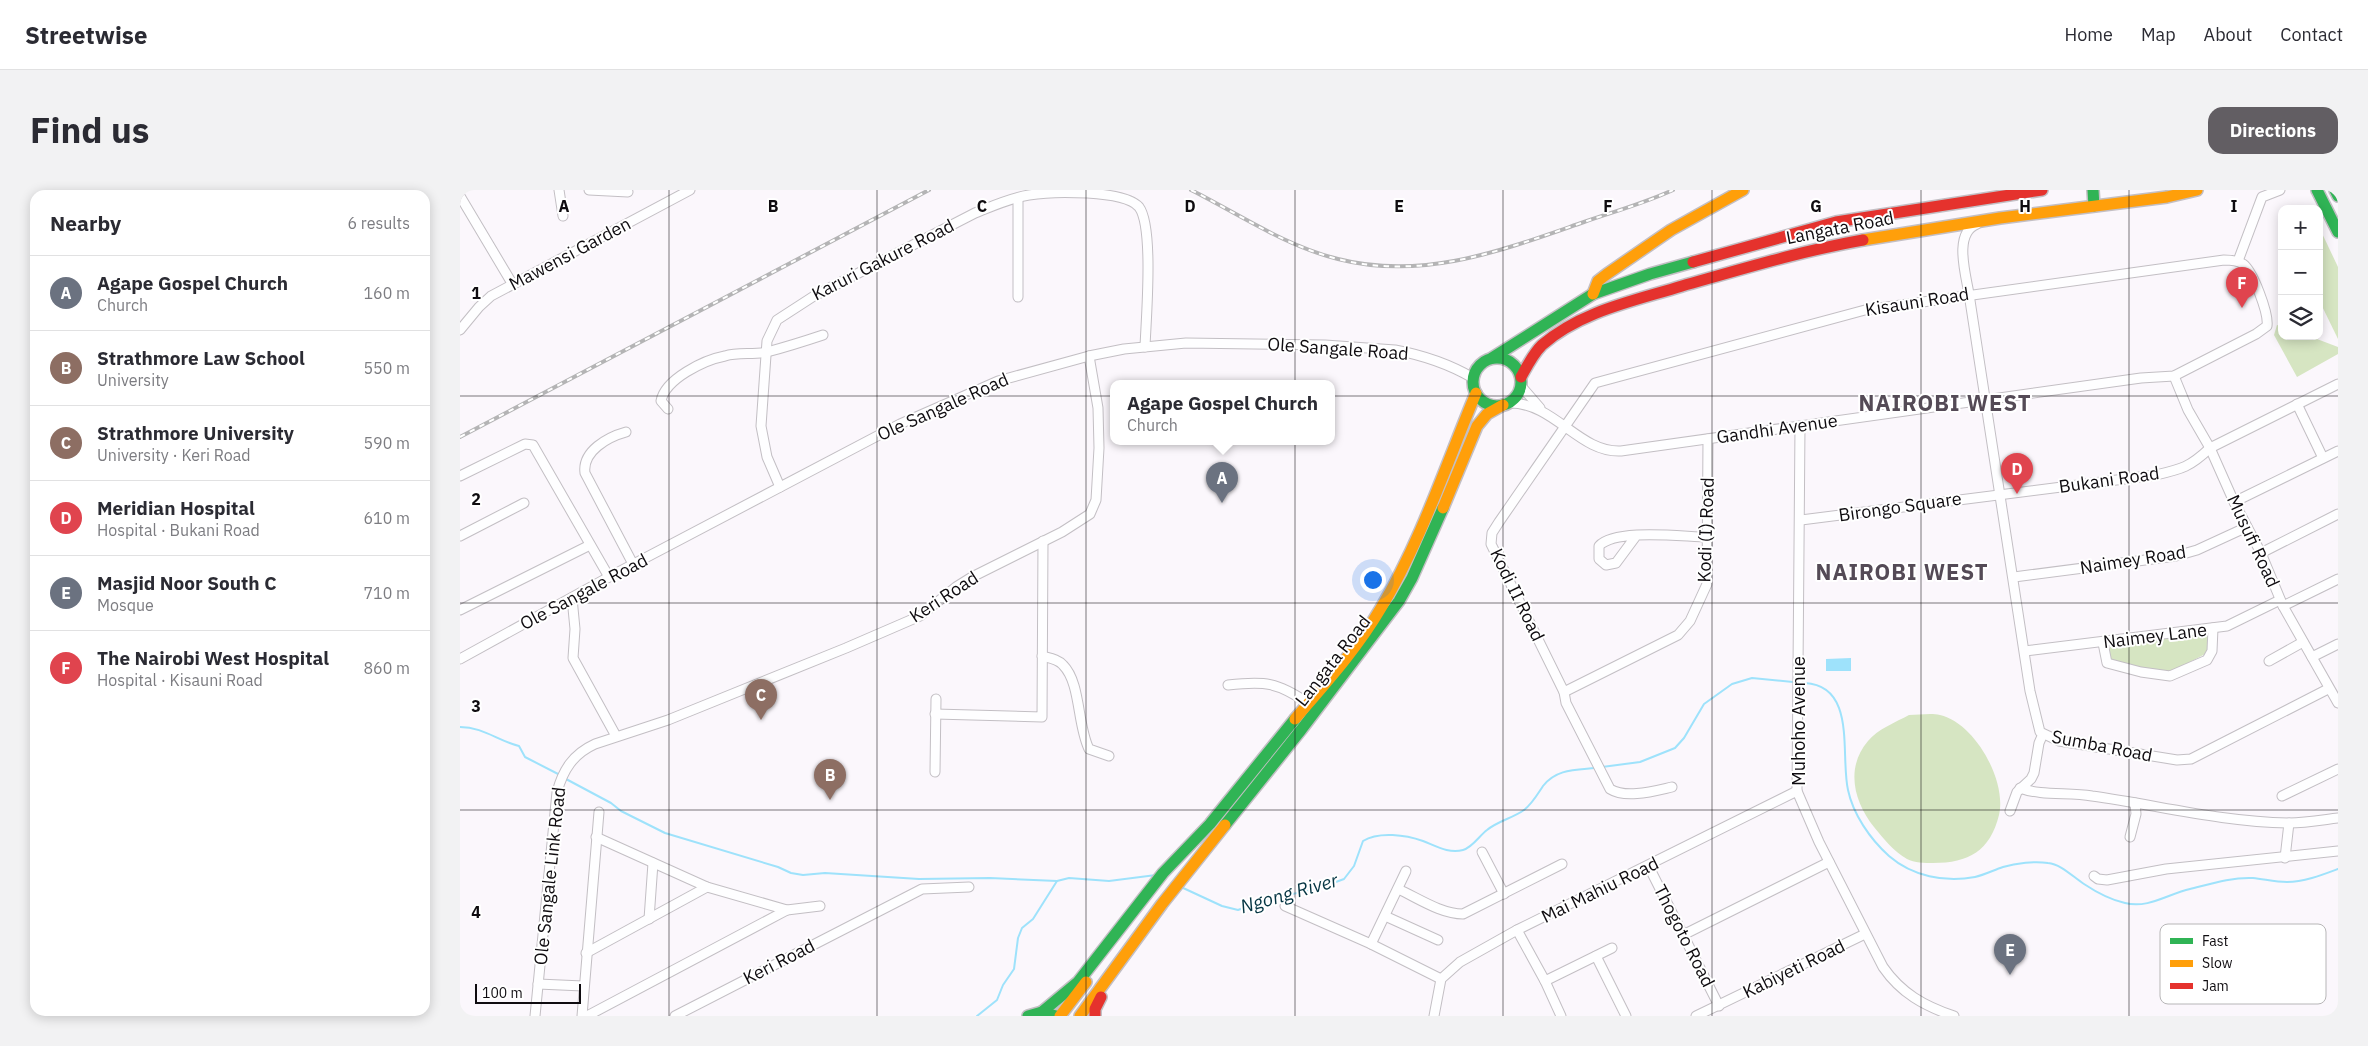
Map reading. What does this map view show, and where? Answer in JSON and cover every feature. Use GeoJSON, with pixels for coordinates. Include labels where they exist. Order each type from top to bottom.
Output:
{"type":"FeatureCollection","features":[{"type":"Feature","properties":{"kind":"main road"},"geometry":{"type":"LineString","coordinates":[[1593,294],[1598,281],[1607,274],[1671,230],[1743,190]]}},
{"type":"Feature","properties":{"kind":"main road","name":"Langata Road"},"geometry":{"type":"LineString","coordinates":[[1492,358],[1593,294],[1692,261],[1836,222],[2042,190]]}},
{"type":"Feature","properties":{"kind":"main road"},"geometry":{"type":"LineString","coordinates":[[2093,190],[2094,206]]}},
{"type":"Feature","properties":{"kind":"main road","name":"Langata Road"},"geometry":{"type":"LineString","coordinates":[[1521,381],[1536,352],[1544,343],[1586,318],[1622,303],[1832,245],[2197,190]]}},
{"type":"Feature","properties":{"kind":"main road"},"geometry":{"type":"LineString","coordinates":[[2317,190],[2338,232]]}},
{"type":"Feature","properties":{"kind":"main road"},"geometry":{"type":"LineString","coordinates":[[2326,190],[2338,214]]}},
{"type":"Feature","properties":{"kind":"main road"},"geometry":{"type":"LineString","coordinates":[[2335,190],[2338,196]]}},
{"type":"Feature","properties":{"kind":"main road"},"geometry":{"type":"LineString","coordinates":[[1492,358],[1499,358],[1513,364],[1521,381],[1519,393],[1506,404],[1488,404],[1476,393],[1473,378],[1480,365],[1492,358]]}},
{"type":"Feature","properties":{"kind":"main road","name":"Langata Road"},"geometry":{"type":"LineString","coordinates":[[1042,1012],[1078,982],[1164,874],[1208,830],[1365,633],[1392,590],[1476,393]]}},
{"type":"Feature","properties":{"kind":"main road","name":"Langata Road"},"geometry":{"type":"LineString","coordinates":[[1074,1016],[1126,942],[1167,891],[1188,870],[1301,730],[1399,601],[1412,578],[1477,426],[1487,414],[1506,404]]}},
{"type":"Feature","properties":{"kind":"main road","name":"Langata Road"},"geometry":{"type":"LineString","coordinates":[[1080,1016],[1188,870]]}},
{"type":"Feature","properties":{"kind":"main road","name":"Langata Road"},"geometry":{"type":"LineString","coordinates":[[1060,1016],[1164,874]]}},
{"type":"Feature","properties":{"kind":"main road"},"geometry":{"type":"LineString","coordinates":[[1095,1016],[1095,1009],[1118,964]]}},
{"type":"Feature","properties":{"kind":"main road"},"geometry":{"type":"LineString","coordinates":[[1028,1016],[1042,1012],[1056,1016]]}},
{"type":"Feature","properties":{"kind":"street"},"geometry":{"type":"LineString","coordinates":[[559,190],[564,216]]}},
{"type":"Feature","properties":{"kind":"street"},"geometry":{"type":"LineString","coordinates":[[589,190],[628,192]]}},
{"type":"Feature","properties":{"kind":"street","name":"Mawensi Garden"},"geometry":{"type":"LineString","coordinates":[[460,330],[491,296],[690,190]]}},
{"type":"Feature","properties":{"kind":"street"},"geometry":{"type":"LineString","coordinates":[[2174,376],[2256,334],[2267,326],[2267,312],[2247,268],[2238,261],[2262,197],[2280,190]]}},
{"type":"Feature","properties":{"kind":"street","name":"Karuri Gakure Road"},"geometry":{"type":"LineString","coordinates":[[780,487],[767,457],[760,426],[766,352],[771,330],[777,320],[786,312],[814,296],[975,213],[1018,198],[1086,192],[1126,197],[1140,207],[1147,230],[1145,347]]}},
{"type":"Feature","properties":{"kind":"street"},"geometry":{"type":"LineString","coordinates":[[460,196],[507,271],[513,285]]}},
{"type":"Feature","properties":{"kind":"street"},"geometry":{"type":"LineString","coordinates":[[1018,198],[1018,297]]}},
{"type":"Feature","properties":{"kind":"street","name":"Sumba Road"},"geometry":{"type":"LineString","coordinates":[[1982,222],[1968,229],[1964,241],[1969,294],[2035,716],[2042,734],[2058,741],[2177,760],[2191,759],[2328,689]]}},
{"type":"Feature","properties":{"kind":"street","name":"Kisauni Road"},"geometry":{"type":"LineString","coordinates":[[1566,425],[1589,390],[1602,380],[1846,314],[1969,294],[2224,260],[2238,261]]}},
{"type":"Feature","properties":{"kind":"street"},"geometry":{"type":"LineString","coordinates":[[668,409],[662,404],[662,397],[668,386],[677,378],[710,360],[725,355],[766,352],[823,335]]}},
{"type":"Feature","properties":{"kind":"street","name":"Ole Sangale Road"},"geometry":{"type":"LineString","coordinates":[[460,659],[633,564],[908,420],[989,384],[1018,374],[1089,356],[1145,347],[1227,342],[1395,350],[1412,353],[1447,364],[1473,378]]}},
{"type":"Feature","properties":{"kind":"street","name":"Keri Road"},"geometry":{"type":"LineString","coordinates":[[616,736],[668,720],[920,616],[956,587],[1090,514],[1095,506],[1099,448],[1098,408],[1089,356]]}},
{"type":"Feature","properties":{"kind":"street","name":"Gandhi Avenue"},"geometry":{"type":"LineString","coordinates":[[1521,381],[1540,408],[1597,448],[1614,451],[2158,376],[2174,376]]}},
{"type":"Feature","properties":{"kind":"street","name":"Musufi Road"},"geometry":{"type":"LineString","coordinates":[[2174,376],[2188,410],[2210,448],[2234,502],[2261,553],[2282,603],[2328,689],[2338,703]]}},
{"type":"Feature","properties":{"kind":"street","name":"Bukani Road"},"geometry":{"type":"LineString","coordinates":[[2000,494],[2156,475],[2193,464],[2210,448],[2338,384]]}},
{"type":"Feature","properties":{"kind":"street","name":"Gandhi Avenue"},"geometry":{"type":"LineString","coordinates":[[1506,404],[1540,408]]}},
{"type":"Feature","properties":{"kind":"street"},"geometry":{"type":"LineString","coordinates":[[2297,404],[2323,458]]}},
{"type":"Feature","properties":{"kind":"street","name":"Kodi II Road"},"geometry":{"type":"LineString","coordinates":[[1564,692],[1491,539],[1499,522],[1566,425]]}},
{"type":"Feature","properties":{"kind":"street","name":"Muhoho Avenue"},"geometry":{"type":"LineString","coordinates":[[1800,426],[1798,791],[1829,862],[1883,967],[1901,989],[1928,1007],[1954,1016]]}},
{"type":"Feature","properties":{"kind":"street"},"geometry":{"type":"LineString","coordinates":[[626,432],[611,436],[586,460],[584,468],[633,564]]}},
{"type":"Feature","properties":{"kind":"street","name":"Kodi (I) Road"},"geometry":{"type":"LineString","coordinates":[[1564,692],[1683,632],[1705,590],[1708,537],[1708,439]]}},
{"type":"Feature","properties":{"kind":"street"},"geometry":{"type":"LineString","coordinates":[[460,476],[525,444],[533,445],[609,577]]}},
{"type":"Feature","properties":{"kind":"street"},"geometry":{"type":"LineString","coordinates":[[2234,502],[2338,451]]}},
{"type":"Feature","properties":{"kind":"street","name":"Birongo Square"},"geometry":{"type":"LineString","coordinates":[[1800,520],[2000,494]]}},
{"type":"Feature","properties":{"kind":"street"},"geometry":{"type":"LineString","coordinates":[[460,536],[524,503]]}},
{"type":"Feature","properties":{"kind":"street"},"geometry":{"type":"LineString","coordinates":[[2261,553],[2338,514]]}},
{"type":"Feature","properties":{"kind":"street","name":"Naimey Road"},"geometry":{"type":"LineString","coordinates":[[2014,577],[2176,556],[2197,550],[2247,527]]}},
{"type":"Feature","properties":{"kind":"street"},"geometry":{"type":"LineString","coordinates":[[1636,536],[1708,537]]}},
{"type":"Feature","properties":{"kind":"street"},"geometry":{"type":"LineString","coordinates":[[935,714],[1042,717],[1043,541]]}},
{"type":"Feature","properties":{"kind":"street"},"geometry":{"type":"LineString","coordinates":[[460,610],[590,545]]}},
{"type":"Feature","properties":{"kind":"street","name":"Naimey Lane"},"geometry":{"type":"LineString","coordinates":[[2025,652],[2213,628],[2237,623],[2338,579]]}},
{"type":"Feature","properties":{"kind":"street"},"geometry":{"type":"LineString","coordinates":[[572,598],[575,629],[572,658],[616,736]]}},
{"type":"Feature","properties":{"kind":"street"},"geometry":{"type":"LineString","coordinates":[[2103,643],[2108,663],[2141,672],[2170,676],[2207,660],[2212,651],[2213,628]]}},
{"type":"Feature","properties":{"kind":"street"},"geometry":{"type":"LineString","coordinates":[[2269,661],[2304,642]]}},
{"type":"Feature","properties":{"kind":"street"},"geometry":{"type":"LineString","coordinates":[[2312,657],[2338,644]]}},
{"type":"Feature","properties":{"kind":"street"},"geometry":{"type":"LineString","coordinates":[[1042,656],[1055,659],[1063,664],[1067,671],[1076,694],[1081,728],[1088,749],[1109,756]]}},
{"type":"Feature","properties":{"kind":"street"},"geometry":{"type":"LineString","coordinates":[[1228,685],[1248,683],[1272,684],[1288,689],[1308,703]]}},
{"type":"Feature","properties":{"kind":"street"},"geometry":{"type":"LineString","coordinates":[[1564,692],[1566,703],[1610,789],[1617,792],[1651,792],[1672,787]]}},
{"type":"Feature","properties":{"kind":"street"},"geometry":{"type":"LineString","coordinates":[[935,772],[936,699]]}},
{"type":"Feature","properties":{"kind":"street"},"geometry":{"type":"LineString","coordinates":[[2010,811],[2014,796],[2031,779],[2034,773],[2042,734]]}},
{"type":"Feature","properties":{"kind":"street","name":"Ole Sangale Link Road"},"geometry":{"type":"LineString","coordinates":[[535,1016],[550,852],[557,792],[563,771],[585,748],[616,736]]}},
{"type":"Feature","properties":{"kind":"street"},"geometry":{"type":"LineString","coordinates":[[2282,796],[2338,768]]}},
{"type":"Feature","properties":{"kind":"street"},"geometry":{"type":"LineString","coordinates":[[2020,788],[2032,793],[2076,794],[2186,812],[2289,823],[2338,818]]}},
{"type":"Feature","properties":{"kind":"street","name":"Mai Mahiu Road"},"geometry":{"type":"LineString","coordinates":[[1441,979],[1460,962],[1517,930],[1649,867],[1798,791]]}},
{"type":"Feature","properties":{"kind":"street"},"geometry":{"type":"LineString","coordinates":[[2130,837],[2136,814],[2134,803]]}},
{"type":"Feature","properties":{"kind":"street"},"geometry":{"type":"LineString","coordinates":[[582,1016],[598,812]]}},
{"type":"Feature","properties":{"kind":"street"},"geometry":{"type":"LineString","coordinates":[[2285,858],[2289,823]]}},
{"type":"Feature","properties":{"kind":"street"},"geometry":{"type":"LineString","coordinates":[[596,837],[707,886],[787,910]]}},
{"type":"Feature","properties":{"kind":"street"},"geometry":{"type":"LineString","coordinates":[[2094,876],[2103,880],[2166,869],[2338,851]]}},
{"type":"Feature","properties":{"kind":"street"},"geometry":{"type":"LineString","coordinates":[[1482,852],[1504,894]]}},
{"type":"Feature","properties":{"kind":"street"},"geometry":{"type":"LineString","coordinates":[[1683,935],[1829,862]]}},
{"type":"Feature","properties":{"kind":"street"},"geometry":{"type":"LineString","coordinates":[[649,919],[653,863]]}},
{"type":"Feature","properties":{"kind":"street"},"geometry":{"type":"LineString","coordinates":[[1398,888],[1454,914],[1471,911],[1562,864]]}},
{"type":"Feature","properties":{"kind":"street","name":"Thogoto Road"},"geometry":{"type":"LineString","coordinates":[[1649,867],[1719,1006]]}},
{"type":"Feature","properties":{"kind":"street"},"geometry":{"type":"LineString","coordinates":[[1371,944],[1406,871]]}},
{"type":"Feature","properties":{"kind":"street"},"geometry":{"type":"LineString","coordinates":[[586,953],[707,886]]}},
{"type":"Feature","properties":{"kind":"street","name":"Keri Road"},"geometry":{"type":"LineString","coordinates":[[675,1016],[922,889],[969,887]]}},
{"type":"Feature","properties":{"kind":"street"},"geometry":{"type":"LineString","coordinates":[[587,1016],[787,910],[820,906]]}},
{"type":"Feature","properties":{"kind":"street"},"geometry":{"type":"LineString","coordinates":[[1285,906],[1371,944],[1441,979],[1434,1016]]}},
{"type":"Feature","properties":{"kind":"street"},"geometry":{"type":"LineString","coordinates":[[1385,916],[1438,940]]}},
{"type":"Feature","properties":{"kind":"street"},"geometry":{"type":"LineString","coordinates":[[1517,930],[1545,981],[1561,1016]]}},
{"type":"Feature","properties":{"kind":"street","name":"Kabiyeti Road"},"geometry":{"type":"LineString","coordinates":[[1696,1016],[1865,934]]}},
{"type":"Feature","properties":{"kind":"street"},"geometry":{"type":"LineString","coordinates":[[1545,981],[1612,948]]}},
{"type":"Feature","properties":{"kind":"street"},"geometry":{"type":"LineString","coordinates":[[1596,956],[1626,1016]]}},
{"type":"Feature","properties":{"kind":"street"},"geometry":{"type":"LineString","coordinates":[[538,984],[583,986]]}},
{"type":"Feature","properties":{"kind":"green space"},"geometry":{"type":"Polygon","coordinates":[[[2323,235],[2338,267],[2338,339],[2323,308],[2323,235]]]}},
{"type":"Feature","properties":{"kind":"green space"},"geometry":{"type":"Polygon","coordinates":[[[2278,325],[2278,340],[2320,340],[2338,347],[2338,354],[2297,377],[2274,335],[2278,325]]]}},
{"type":"Feature","properties":{"kind":"green space"},"geometry":{"type":"Polygon","coordinates":[[[2213,628],[2209,652],[2167,674],[2108,660],[2110,647],[2192,634],[2213,628]]]}},
{"type":"Feature","properties":{"kind":"green space"},"geometry":{"type":"Polygon","coordinates":[[[1909,715],[1940,715],[1953,720],[1965,729],[1986,755],[1998,786],[1999,815],[1990,838],[1976,852],[1957,861],[1933,863],[1916,862],[1907,859],[1897,852],[1874,827],[1861,807],[1857,796],[1855,773],[1856,762],[1861,751],[1877,733],[1909,715]]]}},
{"type":"Feature","properties":{"kind":"water"},"geometry":{"type":"Polygon","coordinates":[[[1851,658],[1851,671],[1826,671],[1826,659],[1851,658]]]}},
{"type":"Feature","properties":{"kind":"waterway","name":"Ngong River"},"geometry":{"type":"LineString","coordinates":[[1602,767],[1640,762],[1675,748],[1684,738],[1704,704],[1732,684],[1752,678],[1793,682]]}},
{"type":"Feature","properties":{"kind":"waterway","name":"Ngong River"},"geometry":{"type":"LineString","coordinates":[[1805,683],[1821,687],[1833,696],[1839,709],[1843,724],[1848,790],[1850,799],[1863,826],[1889,856],[1908,869],[1918,873],[1941,878],[1964,879],[2014,864],[2048,863],[2062,868],[2094,890],[2120,902],[2142,904],[2150,903],[2182,891],[2229,880],[2253,878],[2293,882],[2313,878],[2338,869]]}},
{"type":"Feature","properties":{"kind":"waterway"},"geometry":{"type":"LineString","coordinates":[[460,727],[476,729],[519,746],[525,757],[560,775]]}},
{"type":"Feature","properties":{"kind":"waterway","name":"Ngong River"},"geometry":{"type":"LineString","coordinates":[[1181,887],[1222,906],[1238,910],[1267,899],[1317,889],[1344,879],[1354,866],[1363,841],[1369,838],[1385,835],[1401,836],[1448,850],[1463,850],[1491,827],[1524,810],[1548,780],[1554,776],[1566,771],[1595,768]]}},
{"type":"Feature","properties":{"kind":"waterway"},"geometry":{"type":"LineString","coordinates":[[566,779],[611,803],[621,811],[665,833],[778,867],[791,873],[803,875],[825,873],[919,879],[990,878],[1057,881],[1069,878],[1109,881],[1156,875]]}},
{"type":"Feature","properties":{"kind":"waterway","name":"Ngong River"},"geometry":{"type":"LineString","coordinates":[[977,1016],[997,1000],[1003,985],[1014,969],[1018,938],[1022,928],[1033,919],[1057,881]]}},
{"type":"Feature","properties":{"kind":"railway"},"geometry":{"type":"LineString","coordinates":[[460,437],[929,190]]}},
{"type":"Feature","properties":{"kind":"railway"},"geometry":{"type":"LineString","coordinates":[[1191,190],[1281,238],[1318,253],[1370,265],[1401,266],[1432,264],[1493,252],[1629,207],[1673,190]]}},
{"type":"Feature","properties":{"kind":"traffic: fast"},"geometry":{"type":"LineString","coordinates":[[2093,190],[2094,206]]}},
{"type":"Feature","properties":{"kind":"traffic: fast"},"geometry":{"type":"LineString","coordinates":[[2317,190],[2338,232]]}},
{"type":"Feature","properties":{"kind":"traffic: fast"},"geometry":{"type":"LineString","coordinates":[[2335,190],[2338,196]]}},
{"type":"Feature","properties":{"kind":"traffic: fast"},"geometry":{"type":"LineString","coordinates":[[1492,358],[1593,294],[1650,274],[1693,262]]}},
{"type":"Feature","properties":{"kind":"traffic: fast"},"geometry":{"type":"LineString","coordinates":[[1492,358],[1502,358],[1514,365],[1521,377],[1521,382],[1521,387],[1514,399],[1502,406],[1492,406],[1484,402],[1477,395],[1473,387],[1473,377],[1477,369],[1484,362],[1492,358]]}},
{"type":"Feature","properties":{"kind":"traffic: fast"},"geometry":{"type":"LineString","coordinates":[[1225,825],[1301,730],[1399,601],[1412,578],[1443,508]]}},
{"type":"Feature","properties":{"kind":"traffic: fast"},"geometry":{"type":"LineString","coordinates":[[1042,1012],[1078,982],[1163,873],[1210,824],[1295,719]]}},
{"type":"Feature","properties":{"kind":"traffic: fast"},"geometry":{"type":"LineString","coordinates":[[1028,1016],[1042,1012],[1056,1016]]}},
{"type":"Feature","properties":{"kind":"traffic: slow"},"geometry":{"type":"LineString","coordinates":[[1593,294],[1598,281],[1607,274],[1671,230],[1743,190]]}},
{"type":"Feature","properties":{"kind":"traffic: slow"},"geometry":{"type":"LineString","coordinates":[[1863,240],[2000,218],[2167,197],[2197,190]]}},
{"type":"Feature","properties":{"kind":"traffic: slow"},"geometry":{"type":"LineString","coordinates":[[1295,719],[1362,638],[1381,608],[1421,530],[1476,393]]}},
{"type":"Feature","properties":{"kind":"traffic: slow"},"geometry":{"type":"LineString","coordinates":[[1443,508],[1477,426],[1487,414],[1503,405]]}},
{"type":"Feature","properties":{"kind":"traffic: slow"},"geometry":{"type":"LineString","coordinates":[[1080,1016],[1162,904],[1225,825]]}},
{"type":"Feature","properties":{"kind":"traffic: slow"},"geometry":{"type":"LineString","coordinates":[[1060,1016],[1086,982]]}},
{"type":"Feature","properties":{"kind":"traffic: jam"},"geometry":{"type":"LineString","coordinates":[[1693,262],[1836,222],[2042,190]]}},
{"type":"Feature","properties":{"kind":"traffic: jam"},"geometry":{"type":"LineString","coordinates":[[1521,377],[1542,345],[1557,333],[1591,315],[1627,302],[1749,267],[1817,249],[1863,240]]}},
{"type":"Feature","properties":{"kind":"traffic: jam"},"geometry":{"type":"LineString","coordinates":[[1095,1016],[1095,1009],[1101,997]]}},
{"type":"Feature","properties":{"kind":"place","name":"The Nairobi West Hospital"},"geometry":{"type":"Point","coordinates":[2242,308]}},
{"type":"Feature","properties":{"kind":"place","name":"Meridian Hospital"},"geometry":{"type":"Point","coordinates":[2017,494]}},
{"type":"Feature","properties":{"kind":"place","name":"Agape Gospel Church"},"geometry":{"type":"Point","coordinates":[1222,503]}},
{"type":"Feature","properties":{"kind":"place","name":"Strathmore University"},"geometry":{"type":"Point","coordinates":[761,720]}},
{"type":"Feature","properties":{"kind":"place","name":"Strathmore Law School"},"geometry":{"type":"Point","coordinates":[830,800]}},
{"type":"Feature","properties":{"kind":"place","name":"Masjid Noor South C"},"geometry":{"type":"Point","coordinates":[2010,975]}},
{"type":"Feature","properties":{"kind":"district","name":"NAIROBI WEST"},"geometry":{"type":"Point","coordinates":[1945,403]}},
{"type":"Feature","properties":{"kind":"district","name":"NAIROBI WEST"},"geometry":{"type":"Point","coordinates":[1902,572]}}]}
